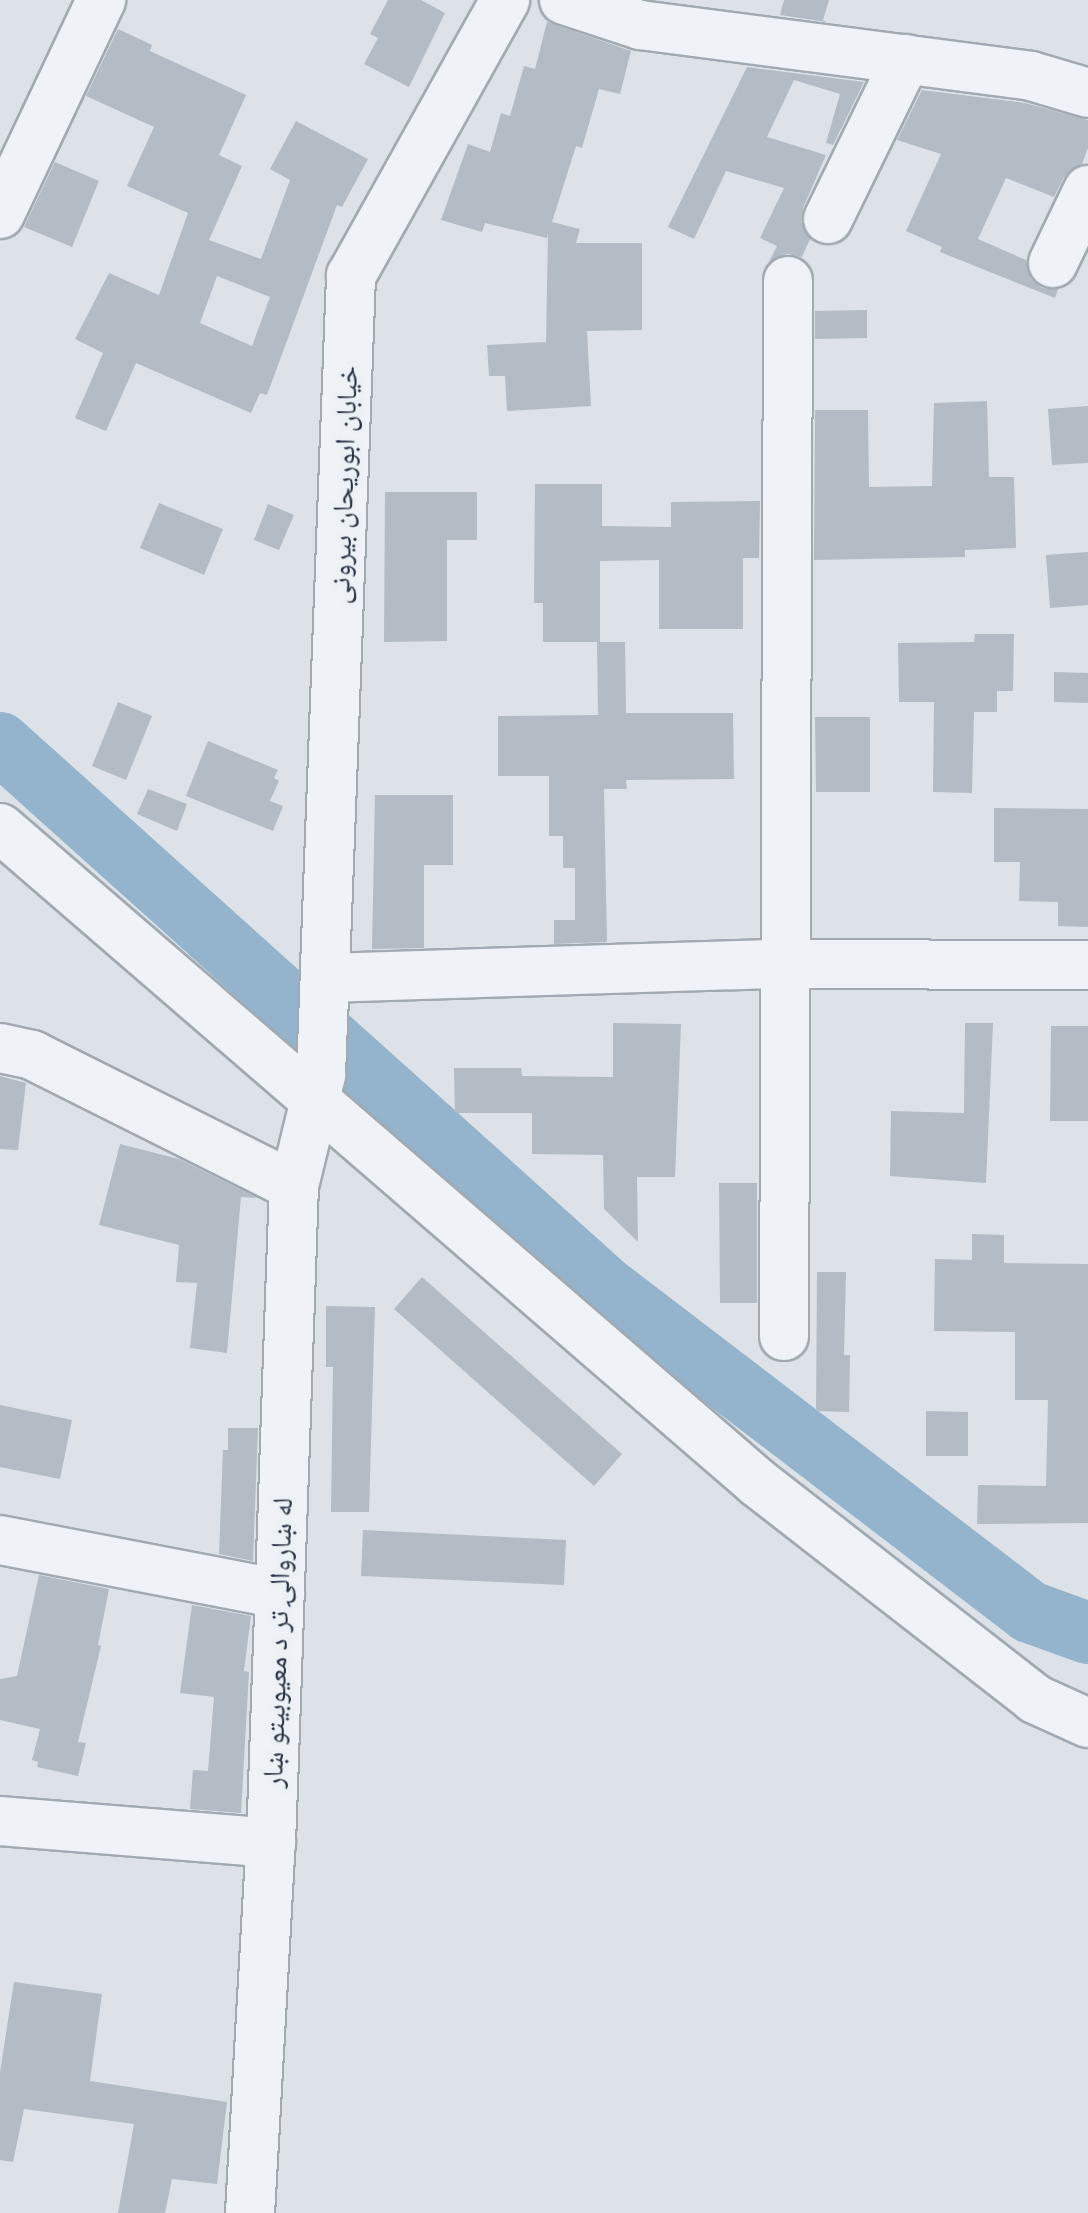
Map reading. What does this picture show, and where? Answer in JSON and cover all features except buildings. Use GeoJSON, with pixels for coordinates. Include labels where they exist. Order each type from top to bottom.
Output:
{"type":"FeatureCollection","features":[{"type":"Feature","properties":{"kind":"street"},"geometry":{"type":"LineString","coordinates":[[0,214],[101,0]]}},
{"type":"Feature","properties":{"kind":"street","name":"خیابان ابوریحان بیرونی"},"geometry":{"type":"LineString","coordinates":[[319,1088],[351,276],[505,0]]}},
{"type":"Feature","properties":{"kind":"street"},"geometry":{"type":"LineString","coordinates":[[564,0],[640,25],[692,16],[906,59],[1031,76],[1088,93]]}},
{"type":"Feature","properties":{"kind":"street"},"geometry":{"type":"LineString","coordinates":[[828,219],[906,59]]}},
{"type":"Feature","properties":{"kind":"street"},"geometry":{"type":"LineString","coordinates":[[1053,263],[1088,190]]}},
{"type":"Feature","properties":{"kind":"street"},"geometry":{"type":"LineString","coordinates":[[784,1336],[788,280]]}},
{"type":"Feature","properties":{"kind":"street"},"geometry":{"type":"LineString","coordinates":[[0,828],[319,1088],[758,1483],[1036,1699],[1088,1723]]}},
{"type":"Feature","properties":{"kind":"street"},"geometry":{"type":"LineString","coordinates":[[325,994],[784,964],[1088,965]]}},
{"type":"Feature","properties":{"kind":"street"},"geometry":{"type":"LineString","coordinates":[[0,1048],[32,1054],[294,1186]]}},
{"type":"Feature","properties":{"kind":"street","name":"له ښاروالۍ تر د معیوبیتو ښار"},"geometry":{"type":"LineString","coordinates":[[250,2213],[272,1843],[294,1186],[319,1088]]}},
{"type":"Feature","properties":{"kind":"street"},"geometry":{"type":"LineString","coordinates":[[0,1540],[280,1594]]}},
{"type":"Feature","properties":{"kind":"street"},"geometry":{"type":"LineString","coordinates":[[0,1821],[272,1843]]}},
{"type":"Feature","properties":{"kind":"waterway"},"geometry":{"type":"LineString","coordinates":[[0,743],[605,1287],[1030,1612],[1088,1633]]}}]}
